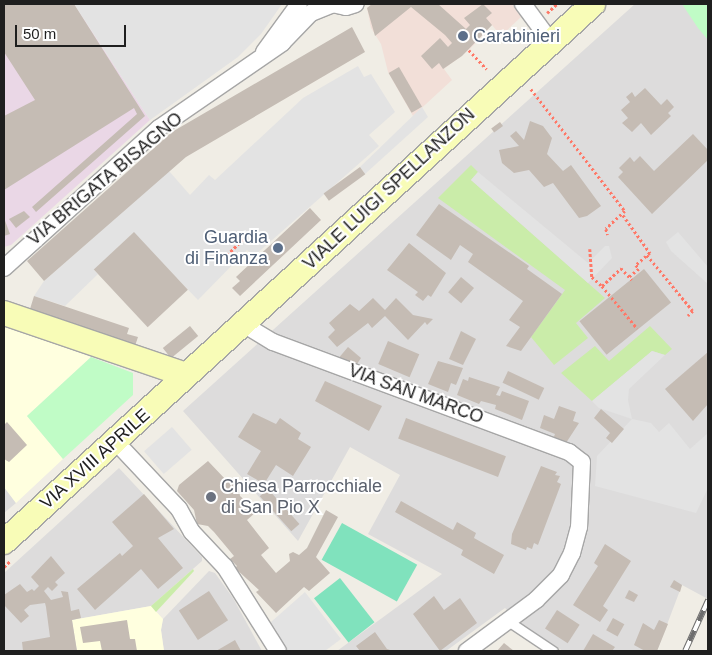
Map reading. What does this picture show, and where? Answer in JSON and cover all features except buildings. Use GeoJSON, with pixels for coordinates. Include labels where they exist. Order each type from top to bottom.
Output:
{"type":"FeatureCollection","features":[{"type":"Feature","properties":{"kind":"street","name":"VIA BRIGATA BISAGNO"},"geometry":{"type":"LineString","coordinates":[[261,56],[299,4]]}},
{"type":"Feature","properties":{"kind":"street","name":"VIA BRIGATA BISAGNO"},"geometry":{"type":"LineString","coordinates":[[4,268],[22,249],[158,128],[282,43],[311,13],[332,4]]}},
{"type":"Feature","properties":{"kind":"street"},"geometry":{"type":"LineString","coordinates":[[332,4],[346,7],[356,4]]}},
{"type":"Feature","properties":{"kind":"street"},"geometry":{"type":"LineString","coordinates":[[524,4],[551,42]]}},
{"type":"Feature","properties":{"kind":"street","name":"VIALE LUIGI SPELLANZON"},"geometry":{"type":"LineString","coordinates":[[186,375],[593,4]]}},
{"type":"Feature","properties":{"kind":"street","name":"VIA BRIGATA BISAGNO"},"geometry":{"type":"LineString","coordinates":[[4,256],[22,249]]}},
{"type":"Feature","properties":{"kind":"street"},"geometry":{"type":"LineString","coordinates":[[4,313],[186,375]]}},
{"type":"Feature","properties":{"kind":"street","name":"VIA SAN MARCO"},"geometry":{"type":"LineString","coordinates":[[243,324],[273,342],[578,456],[583,468],[580,527],[567,564],[554,584],[508,622]]}},
{"type":"Feature","properties":{"kind":"street","name":"VIA XVIII APRILE"},"geometry":{"type":"LineString","coordinates":[[4,542],[186,375]]}},
{"type":"Feature","properties":{"kind":"street"},"geometry":{"type":"LineString","coordinates":[[115,441],[179,509],[192,532],[225,567],[278,651]]}},
{"type":"Feature","properties":{"kind":"street"},"geometry":{"type":"LineString","coordinates":[[467,651],[508,622]]}},
{"type":"Feature","properties":{"kind":"lane"},"geometry":{"type":"LineString","coordinates":[[508,622],[552,651]]}},
{"type":"Feature","properties":{"kind":"path"},"geometry":{"type":"LineString","coordinates":[[543,17],[557,4]]}},
{"type":"Feature","properties":{"kind":"path"},"geometry":{"type":"LineString","coordinates":[[469,50],[487,69]]}},
{"type":"Feature","properties":{"kind":"path"},"geometry":{"type":"LineString","coordinates":[[531,89],[625,211],[623,215],[606,229],[608,235]]}},
{"type":"Feature","properties":{"kind":"path"},"geometry":{"type":"LineString","coordinates":[[602,286],[621,268],[630,278],[639,268],[636,264],[649,251],[623,215]]}},
{"type":"Feature","properties":{"kind":"path"},"geometry":{"type":"LineString","coordinates":[[227,255],[250,232]]}},
{"type":"Feature","properties":{"kind":"path"},"geometry":{"type":"LineString","coordinates":[[590,249],[592,277],[602,286],[637,328]]}},
{"type":"Feature","properties":{"kind":"path"},"geometry":{"type":"LineString","coordinates":[[647,255],[694,311],[688,316]]}},
{"type":"Feature","properties":{"kind":"shaded area"},"geometry":{"type":"Polygon","coordinates":[[[4,4],[74,4],[150,120],[11,245],[4,247],[4,4]]]}},
{"type":"Feature","properties":{"kind":"shaded area"},"geometry":{"type":"Polygon","coordinates":[[[74,4],[282,4],[261,34],[238,57],[150,120],[74,4]]]}},
{"type":"Feature","properties":{"kind":"shaded area"},"geometry":{"type":"Polygon","coordinates":[[[372,4],[512,4],[521,17],[501,36],[492,25],[469,50],[444,69],[452,80],[413,116],[388,72],[381,44],[371,28],[367,8],[372,4]]]}},
{"type":"Feature","properties":{"kind":"shaded area"},"geometry":{"type":"Polygon","coordinates":[[[635,4],[708,4],[708,599],[682,585],[657,651],[563,651],[522,625],[505,608],[446,651],[337,651],[442,574],[368,534],[400,475],[350,447],[298,541],[183,411],[635,4]]]}},
{"type":"Feature","properties":{"kind":"shaded area"},"geometry":{"type":"Polygon","coordinates":[[[358,66],[364,77],[371,74],[395,112],[369,135],[379,146],[254,256],[247,250],[198,300],[133,233],[94,270],[98,274],[65,306],[34,296],[44,281],[169,171],[190,195],[209,175],[215,180],[303,98],[358,66]]]}},
{"type":"Feature","properties":{"kind":"shaded area"},"geometry":{"type":"Polygon","coordinates":[[[422,107],[428,117],[365,174],[360,167],[422,107]]]}},
{"type":"Feature","properties":{"kind":"shaded area"},"geometry":{"type":"Polygon","coordinates":[[[478,172],[588,263],[605,246],[609,246],[612,258],[588,283],[471,180],[478,172]]]}},
{"type":"Feature","properties":{"kind":"shaded area"},"geometry":{"type":"Polygon","coordinates":[[[678,232],[708,267],[708,284],[671,251],[666,242],[678,232]]]}},
{"type":"Feature","properties":{"kind":"shaded area"},"geometry":{"type":"Polygon","coordinates":[[[4,325],[91,357],[27,416],[63,459],[16,503],[4,487],[4,325]]]}},
{"type":"Feature","properties":{"kind":"shaded area"},"geometry":{"type":"Polygon","coordinates":[[[652,351],[665,355],[629,389],[628,400],[632,419],[599,408],[592,401],[652,351]]]}},
{"type":"Feature","properties":{"kind":"shaded area"},"geometry":{"type":"Polygon","coordinates":[[[632,419],[651,423],[659,432],[669,423],[690,449],[708,433],[708,488],[696,513],[595,486],[597,456],[632,419]]]}},
{"type":"Feature","properties":{"kind":"shaded area"},"geometry":{"type":"Polygon","coordinates":[[[172,427],[192,450],[164,474],[144,451],[172,427]]]}},
{"type":"Feature","properties":{"kind":"shaded area"},"geometry":{"type":"Polygon","coordinates":[[[119,468],[202,557],[202,561],[151,606],[72,620],[77,651],[4,651],[4,573],[119,468]]]}},
{"type":"Feature","properties":{"kind":"shaded area"},"geometry":{"type":"Polygon","coordinates":[[[4,487],[16,503],[4,513],[4,487]]]}},
{"type":"Feature","properties":{"kind":"shaded area"},"geometry":{"type":"Polygon","coordinates":[[[209,571],[215,573],[233,598],[262,651],[164,651],[161,630],[163,619],[209,571]]]}},
{"type":"Feature","properties":{"kind":"shaded area"},"geometry":{"type":"Polygon","coordinates":[[[305,592],[341,639],[325,651],[287,651],[271,622],[305,592]]]}},
{"type":"Feature","properties":{"kind":"shaded area"},"geometry":{"type":"Polygon","coordinates":[[[151,606],[163,619],[161,630],[164,651],[77,651],[72,620],[151,606]]]}},
{"type":"Feature","properties":{"kind":"green space"},"geometry":{"type":"Polygon","coordinates":[[[682,4],[708,4],[708,40],[698,28],[682,4]]]}},
{"type":"Feature","properties":{"kind":"green space"},"geometry":{"type":"Polygon","coordinates":[[[471,165],[478,172],[471,180],[605,298],[576,323],[588,338],[554,365],[531,337],[565,290],[438,198],[471,165]]]}},
{"type":"Feature","properties":{"kind":"green space"},"geometry":{"type":"Polygon","coordinates":[[[650,326],[672,349],[665,355],[652,351],[592,401],[561,373],[595,346],[609,361],[650,326]]]}},
{"type":"Feature","properties":{"kind":"green space"},"geometry":{"type":"Polygon","coordinates":[[[91,357],[133,373],[133,395],[63,459],[27,416],[91,357]]]}},
{"type":"Feature","properties":{"kind":"green space"},"geometry":{"type":"Polygon","coordinates":[[[342,523],[417,565],[397,601],[322,560],[342,523]]]}},
{"type":"Feature","properties":{"kind":"green space"},"geometry":{"type":"Polygon","coordinates":[[[193,569],[194,571],[156,612],[151,606],[193,569]]]}},
{"type":"Feature","properties":{"kind":"green space"},"geometry":{"type":"Polygon","coordinates":[[[340,578],[374,622],[348,642],[314,598],[340,578]]]}},
{"type":"Feature","properties":{"kind":"railway"},"geometry":{"type":"LineString","coordinates":[[685,651],[708,600]]}},
{"type":"Feature","properties":{"kind":"place","name":"Carabinieri"},"geometry":{"type":"Point","coordinates":[463,36]}},
{"type":"Feature","properties":{"kind":"place","name":"Guardia di Finanza"},"geometry":{"type":"Point","coordinates":[278,248]}},
{"type":"Feature","properties":{"kind":"place","name":"Chiesa Parrocchiale di San Pio X"},"geometry":{"type":"Point","coordinates":[211,497]}}]}
